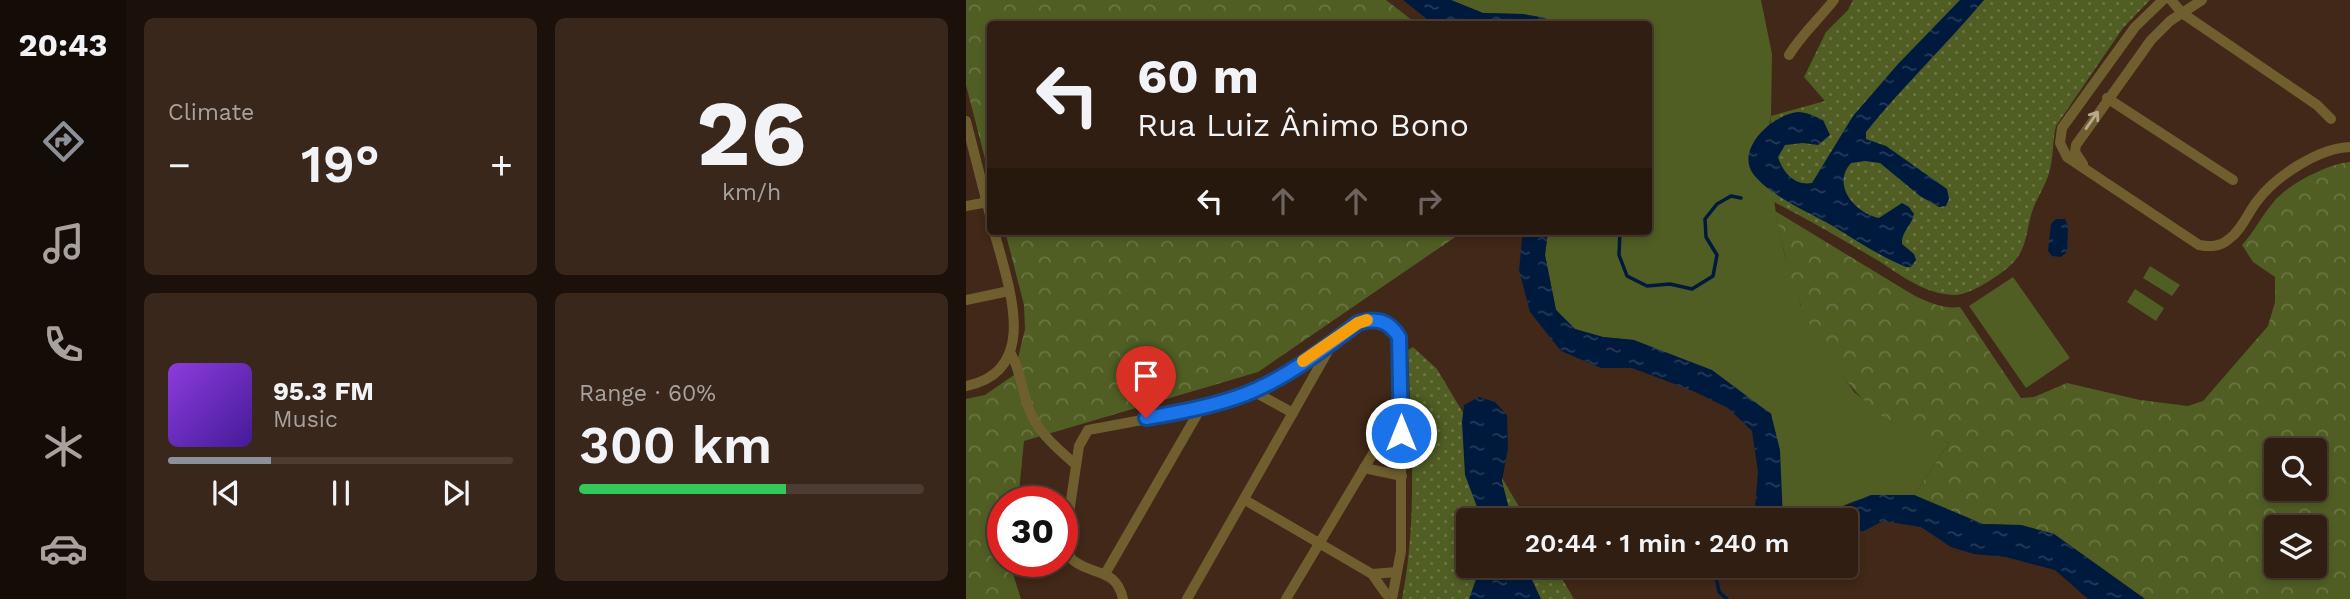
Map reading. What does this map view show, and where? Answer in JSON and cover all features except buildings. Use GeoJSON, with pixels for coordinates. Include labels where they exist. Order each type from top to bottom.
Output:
{"type":"FeatureCollection","features":[{"type":"Feature","properties":{"kind":"street"},"geometry":{"type":"LineString","coordinates":[[1789,55],[1801,35],[1834,0]]}},
{"type":"Feature","properties":{"kind":"street"},"geometry":{"type":"LineString","coordinates":[[2163,0],[2127,38],[2062,128],[2060,143],[2067,157],[2199,245],[2209,247],[2231,239],[2259,198],[2288,172],[2311,158],[2350,147]]}},
{"type":"Feature","properties":{"kind":"street"},"geometry":{"type":"LineString","coordinates":[[2171,0],[2182,13],[2317,105],[2331,119]]}},
{"type":"Feature","properties":{"kind":"street"},"geometry":{"type":"LineString","coordinates":[[2096,175],[2078,159],[2076,145],[2151,40],[2182,13],[2202,0]]}},
{"type":"Feature","properties":{"kind":"street"},"geometry":{"type":"LineString","coordinates":[[2107,98],[2233,180]]}},
{"type":"Feature","properties":{"kind":"street"},"geometry":{"type":"LineString","coordinates":[[966,121],[987,198]]}},
{"type":"Feature","properties":{"kind":"street"},"geometry":{"type":"LineString","coordinates":[[966,206],[987,202]]}},
{"type":"Feature","properties":{"kind":"street"},"geometry":{"type":"LineString","coordinates":[[966,386],[982,383],[1000,370],[1011,354],[1015,325],[995,235]]}},
{"type":"Feature","properties":{"kind":"street"},"geometry":{"type":"LineString","coordinates":[[966,299],[1009,292]]}},
{"type":"Feature","properties":{"kind":"street"},"geometry":{"type":"LineString","coordinates":[[1123,599],[1116,582],[1105,574],[1075,562],[1064,547],[1079,446],[1088,430],[1202,406],[1253,391],[1358,323],[1370,319],[1392,326],[1399,337],[1401,551],[1389,595]]}},
{"type":"Feature","properties":{"kind":"street"},"geometry":{"type":"LineString","coordinates":[[1187,599],[1334,341]]}},
{"type":"Feature","properties":{"kind":"street"},"geometry":{"type":"LineString","coordinates":[[1011,354],[1018,366],[1031,415],[1044,434],[1076,464]]}},
{"type":"Feature","properties":{"kind":"street"},"geometry":{"type":"LineString","coordinates":[[1253,391],[1293,413]]}},
{"type":"Feature","properties":{"kind":"street"},"geometry":{"type":"LineString","coordinates":[[1286,599],[1401,401]]}},
{"type":"Feature","properties":{"kind":"street"},"geometry":{"type":"LineString","coordinates":[[1105,574],[1202,406]]}},
{"type":"Feature","properties":{"kind":"street"},"geometry":{"type":"LineString","coordinates":[[1378,444],[1391,434],[1401,433]]}},
{"type":"Feature","properties":{"kind":"street"},"geometry":{"type":"LineString","coordinates":[[1364,468],[1402,475]]}},
{"type":"Feature","properties":{"kind":"street"},"geometry":{"type":"LineString","coordinates":[[1245,500],[1372,575],[1389,595]]}},
{"type":"Feature","properties":{"kind":"street"},"geometry":{"type":"LineString","coordinates":[[1372,575],[1397,572]]}},
{"type":"Feature","properties":{"kind":"green space"},"geometry":{"type":"Polygon","coordinates":[[[966,0],[1386,0],[1413,21],[987,21],[987,166],[966,85],[966,0]]]}},
{"type":"Feature","properties":{"kind":"green space"},"geometry":{"type":"Polygon","coordinates":[[[1451,0],[1761,0],[1772,54],[1771,116],[1769,126],[1759,135],[1773,190],[1785,256],[1801,306],[1854,392],[1893,423],[1949,443],[1914,495],[1866,498],[1840,508],[1782,508],[1771,413],[1634,340],[1603,337],[1575,329],[1556,310],[1545,255],[1548,235],[1652,235],[1652,21],[1547,21],[1545,18],[1523,14],[1483,13],[1451,0]]]}},
{"type":"Feature","properties":{"kind":"green space"},"geometry":{"type":"Polygon","coordinates":[[[1853,0],[2150,0],[2123,28],[2056,126],[2049,173],[2030,218],[2020,253],[1997,276],[1979,287],[1954,295],[1923,287],[1774,202],[1768,161],[1771,116],[1825,101],[1804,77],[1826,32],[1848,10],[1853,0]]]}},
{"type":"Feature","properties":{"kind":"green space"},"geometry":{"type":"Polygon","coordinates":[[[2350,162],[2350,599],[2145,599],[2054,534],[2021,525],[1983,524],[1914,495],[1949,443],[1913,432],[1879,414],[1839,371],[1816,337],[1796,294],[1775,211],[1915,296],[1943,306],[1960,307],[2021,398],[2034,397],[2067,383],[2140,400],[2188,406],[2203,401],[2268,326],[2275,302],[2275,277],[2253,262],[2242,245],[2278,197],[2308,177],[2350,162]]]}},
{"type":"Feature","properties":{"kind":"green space"},"geometry":{"type":"Polygon","coordinates":[[[1006,235],[1458,235],[1258,372],[1024,441],[1020,486],[987,486],[987,577],[1014,577],[1021,599],[966,599],[966,399],[985,395],[1014,375],[1025,329],[1024,305],[1006,235]]]}},
{"type":"Feature","properties":{"kind":"green space"},"geometry":{"type":"Polygon","coordinates":[[[2150,266],[2180,285],[2172,296],[2143,278],[2150,266]]]}},
{"type":"Feature","properties":{"kind":"green space"},"geometry":{"type":"Polygon","coordinates":[[[2013,277],[2070,358],[2026,388],[1969,306],[2013,277]]]}},
{"type":"Feature","properties":{"kind":"green space"},"geometry":{"type":"Polygon","coordinates":[[[2135,289],[2164,308],[2156,321],[2127,302],[2135,289]]]}},
{"type":"Feature","properties":{"kind":"green space"},"geometry":{"type":"Polygon","coordinates":[[[1413,347],[1437,369],[1520,508],[1456,508],[1456,578],[1562,578],[1574,599],[1402,599],[1412,507],[1408,350],[1413,347]]]}},
{"type":"Feature","properties":{"kind":"water"},"geometry":{"type":"Polygon","coordinates":[[[1403,0],[1451,0],[1483,13],[1523,14],[1545,18],[1547,21],[1429,21],[1403,0]]]}},
{"type":"Feature","properties":{"kind":"water"},"geometry":{"type":"Polygon","coordinates":[[[1960,0],[1984,0],[1866,132],[1866,139],[1886,146],[1947,189],[1949,199],[1946,206],[1939,207],[1920,196],[1880,163],[1851,163],[1845,171],[1848,197],[1870,215],[1879,218],[1902,203],[1914,214],[1903,235],[1902,244],[1914,254],[1916,260],[1911,267],[1906,267],[1877,253],[1770,190],[1754,175],[1749,165],[1749,155],[1759,135],[1777,119],[1798,112],[1817,117],[1823,120],[1830,135],[1818,145],[1785,145],[1778,157],[1790,177],[1800,182],[1812,183],[1853,116],[1898,64],[1960,0]]]}},
{"type":"Feature","properties":{"kind":"water"},"geometry":{"type":"Polygon","coordinates":[[[2056,219],[2065,219],[2068,226],[2067,252],[2061,257],[2052,256],[2048,251],[2051,224],[2056,219]]]}},
{"type":"Feature","properties":{"kind":"water"},"geometry":{"type":"Polygon","coordinates":[[[1523,235],[1548,235],[1545,255],[1556,310],[1575,329],[1603,337],[1634,340],[1712,370],[1771,414],[1780,450],[1782,508],[1755,508],[1758,472],[1752,431],[1728,408],[1693,391],[1632,368],[1601,368],[1561,351],[1530,312],[1519,270],[1523,235]]]}},
{"type":"Feature","properties":{"kind":"water"},"geometry":{"type":"Polygon","coordinates":[[[1479,397],[1495,402],[1507,415],[1508,448],[1502,481],[1509,508],[1477,508],[1465,475],[1462,422],[1464,405],[1479,397]]]}},
{"type":"Feature","properties":{"kind":"water"},"geometry":{"type":"Polygon","coordinates":[[[1871,495],[1914,495],[1983,524],[2021,525],[2054,534],[2145,599],[2088,599],[2055,570],[2006,557],[1974,554],[1951,547],[1921,527],[1883,521],[1858,536],[1858,508],[1839,508],[1871,495]]]}},
{"type":"Feature","properties":{"kind":"water"},"geometry":{"type":"Polygon","coordinates":[[[1476,578],[1531,578],[1541,599],[1469,599],[1476,578]]]}},
{"type":"Feature","properties":{"kind":"waterway"},"geometry":{"type":"LineString","coordinates":[[1620,235],[1619,255],[1627,276],[1647,286],[1670,284],[1692,289],[1713,276],[1717,255],[1706,237],[1705,219],[1717,204],[1731,196],[1741,198]]}},
{"type":"Feature","properties":{"kind":"waterway"},"geometry":{"type":"LineString","coordinates":[[1716,578],[1719,592],[1727,599]]}},
{"type":"Feature","properties":{"kind":"slow traffic"},"geometry":{"type":"LineString","coordinates":[[1303,361],[1358,323],[1367,320]]}},
{"type":"Feature","properties":{"kind":"route"},"geometry":{"type":"LineString","coordinates":[[1146,418],[1169,415],[1253,391],[1275,380],[1358,323],[1370,319],[1392,326],[1399,337],[1401,433]]}}]}
